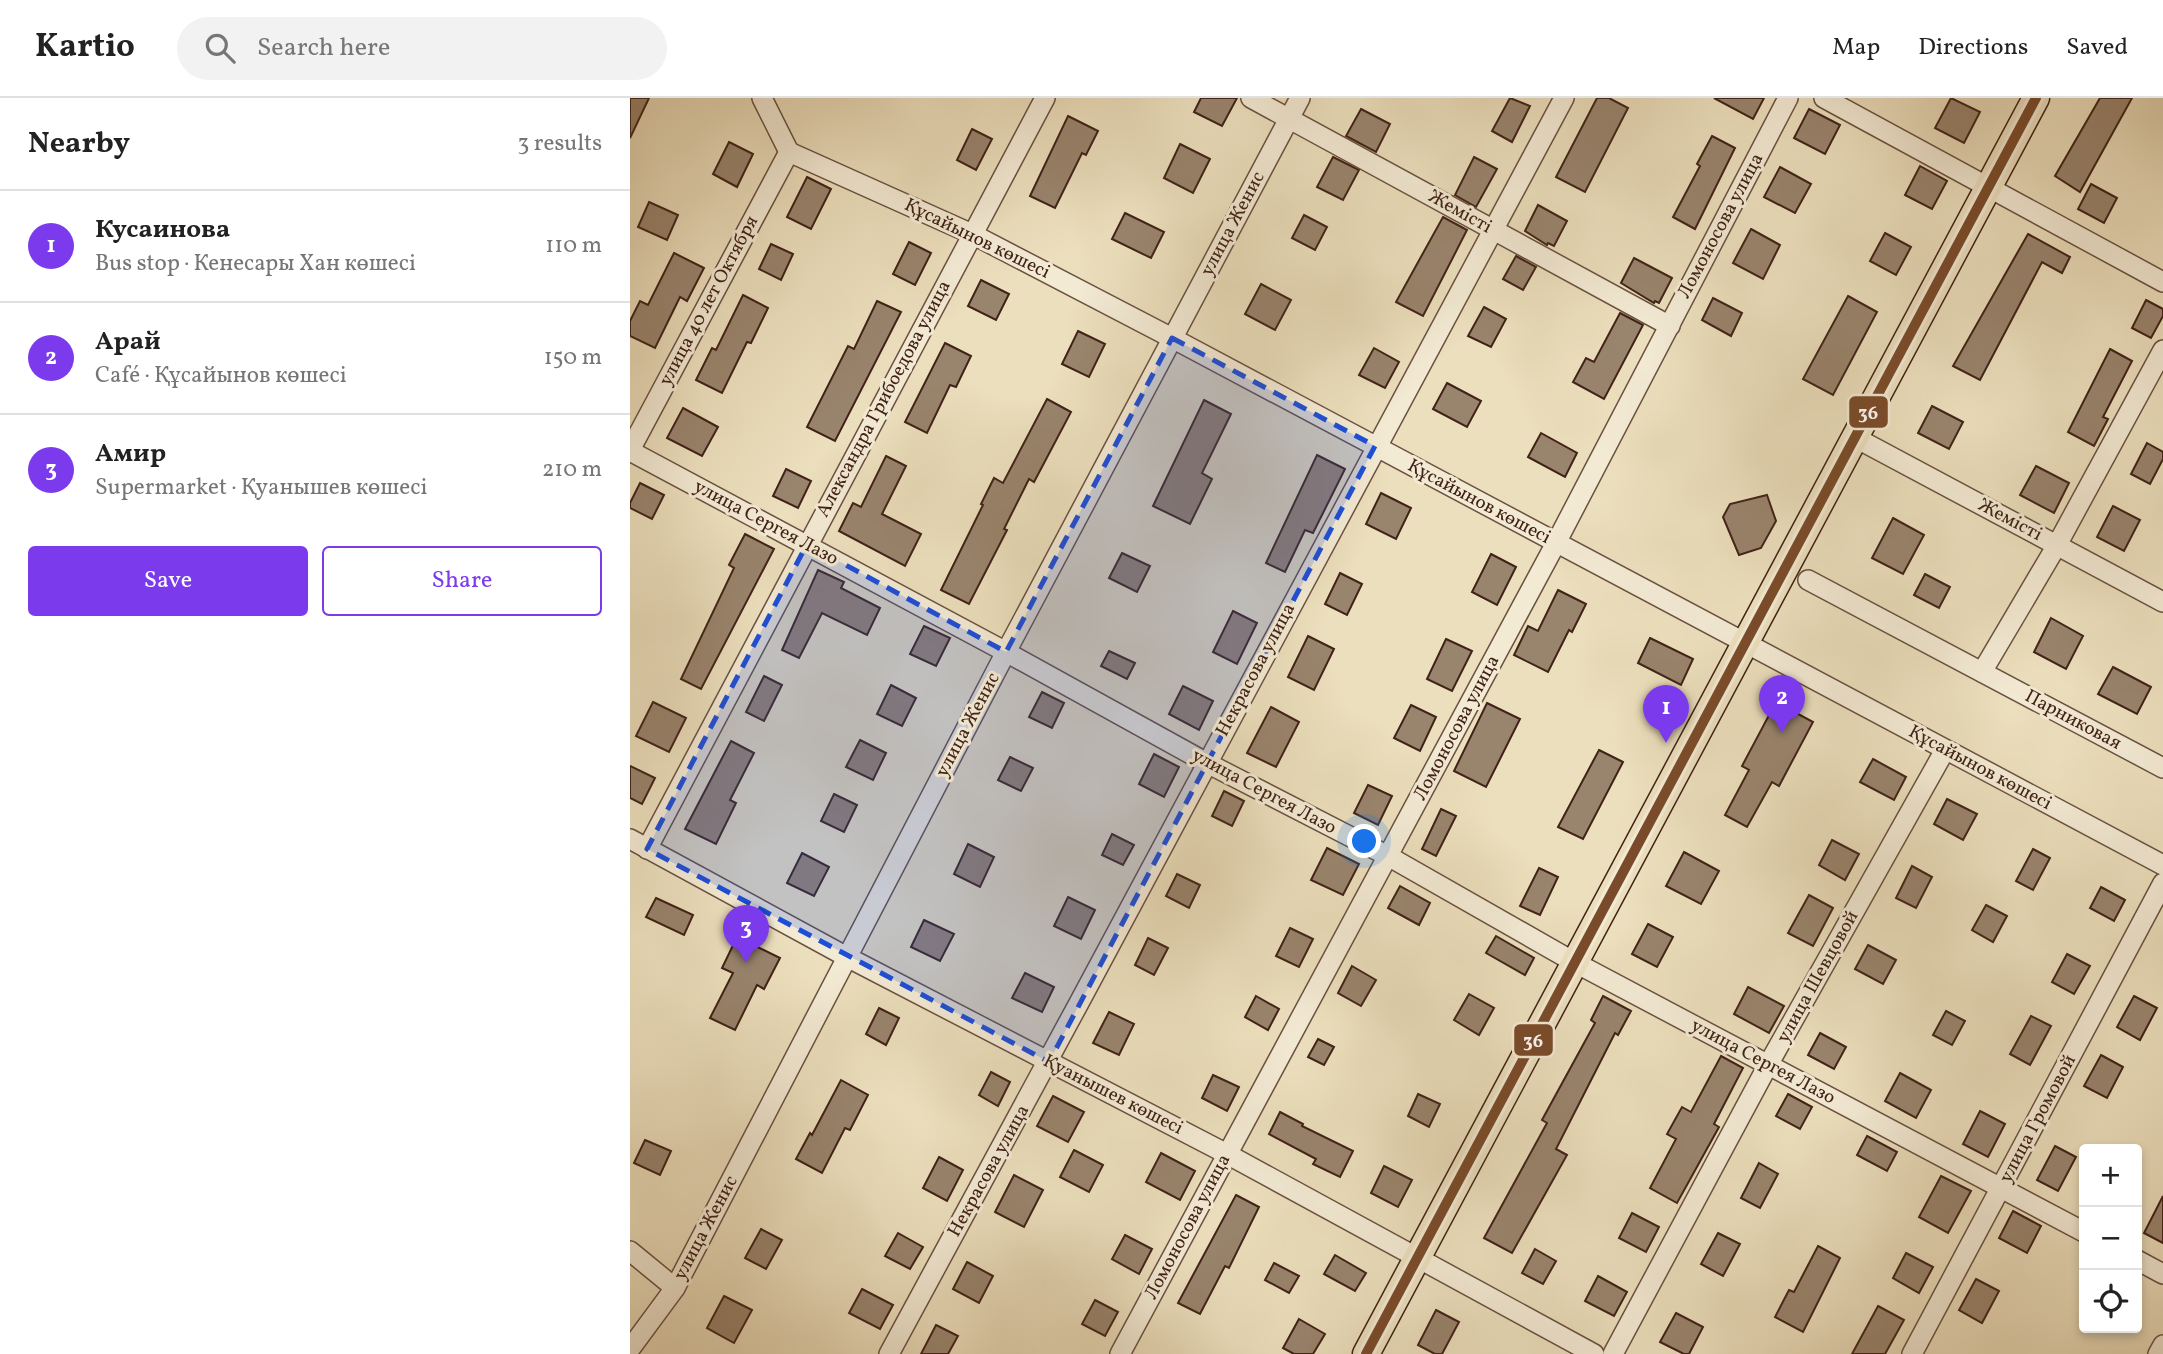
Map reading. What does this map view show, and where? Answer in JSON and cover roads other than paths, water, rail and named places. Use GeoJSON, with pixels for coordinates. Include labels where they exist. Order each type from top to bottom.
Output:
{"type":"FeatureCollection","features":[{"type":"Feature","properties":{"kind":"main road"},"geometry":{"type":"LineString","coordinates":[[1366,1354],[2036,98]]}},
{"type":"Feature","properties":{"kind":"street"},"geometry":{"type":"LineString","coordinates":[[762,98],[789,152]]}},
{"type":"Feature","properties":{"kind":"street","name":"Александра Грибоедова улица"},"geometry":{"type":"LineString","coordinates":[[639,844],[807,544],[1045,98]]}},
{"type":"Feature","properties":{"kind":"street","name":"Жемісті"},"geometry":{"type":"LineString","coordinates":[[1251,98],[1670,326]]}},
{"type":"Feature","properties":{"kind":"street","name":"улица Женис"},"geometry":{"type":"LineString","coordinates":[[630,1349],[674,1288],[1006,652],[1300,98]]}},
{"type":"Feature","properties":{"kind":"street","name":"Некрасова улица"},"geometry":{"type":"LineString","coordinates":[[889,1354],[1049,1062],[1375,446],[1564,98]]}},
{"type":"Feature","properties":{"kind":"street","name":"Ломоносова улица"},"geometry":{"type":"LineString","coordinates":[[1120,1354],[1556,543],[1788,98]]}},
{"type":"Feature","properties":{"kind":"street"},"geometry":{"type":"LineString","coordinates":[[1824,98],[2163,282]]}},
{"type":"Feature","properties":{"kind":"street","name":"Құсайынов көшесі"},"geometry":{"type":"LineString","coordinates":[[789,152],[972,234],[2163,865]]}},
{"type":"Feature","properties":{"kind":"street","name":"улица 40 лет Октября"},"geometry":{"type":"LineString","coordinates":[[630,450],[789,152]]}},
{"type":"Feature","properties":{"kind":"street"},"geometry":{"type":"LineString","coordinates":[[1982,672],[2057,545],[2163,350]]}},
{"type":"Feature","properties":{"kind":"street","name":"Жемісті"},"geometry":{"type":"LineString","coordinates":[[1856,438],[2163,601]]}},
{"type":"Feature","properties":{"kind":"street","name":"улица Сергея Лазо"},"geometry":{"type":"LineString","coordinates":[[630,450],[1207,763],[1388,856],[1574,962],[2079,1229]]}},
{"type":"Feature","properties":{"kind":"street","name":"Парниковая"},"geometry":{"type":"LineString","coordinates":[[1808,580],[2163,768]]}},
{"type":"Feature","properties":{"kind":"street","name":"улица Шевцовой"},"geometry":{"type":"LineString","coordinates":[[1613,1354],[1768,1065],[1945,750]]}},
{"type":"Feature","properties":{"kind":"street","name":"Қуанышев көшесі"},"geometry":{"type":"LineString","coordinates":[[639,844],[847,957],[1227,1154],[1594,1354]]}},
{"type":"Feature","properties":{"kind":"street","name":"улица Громовой"},"geometry":{"type":"LineString","coordinates":[[1912,1354],[2163,883]]}},
{"type":"Feature","properties":{"kind":"street"},"geometry":{"type":"LineString","coordinates":[[630,1251],[674,1288]]}},
{"type":"Feature","properties":{"kind":"street"},"geometry":{"type":"LineString","coordinates":[[2142,1263],[2163,1274]]}},
{"type":"Feature","properties":{"kind":"street"},"geometry":{"type":"LineString","coordinates":[[2158,1354],[2163,1345]]}},
{"type":"Feature","properties":{"kind":"place","name":"Арай"},"geometry":{"type":"Point","coordinates":[1782,733]}},
{"type":"Feature","properties":{"kind":"place","name":"Кусаинова"},"geometry":{"type":"Point","coordinates":[1666,743]}},
{"type":"Feature","properties":{"kind":"place","name":"Амир"},"geometry":{"type":"Point","coordinates":[746,963]}}]}
